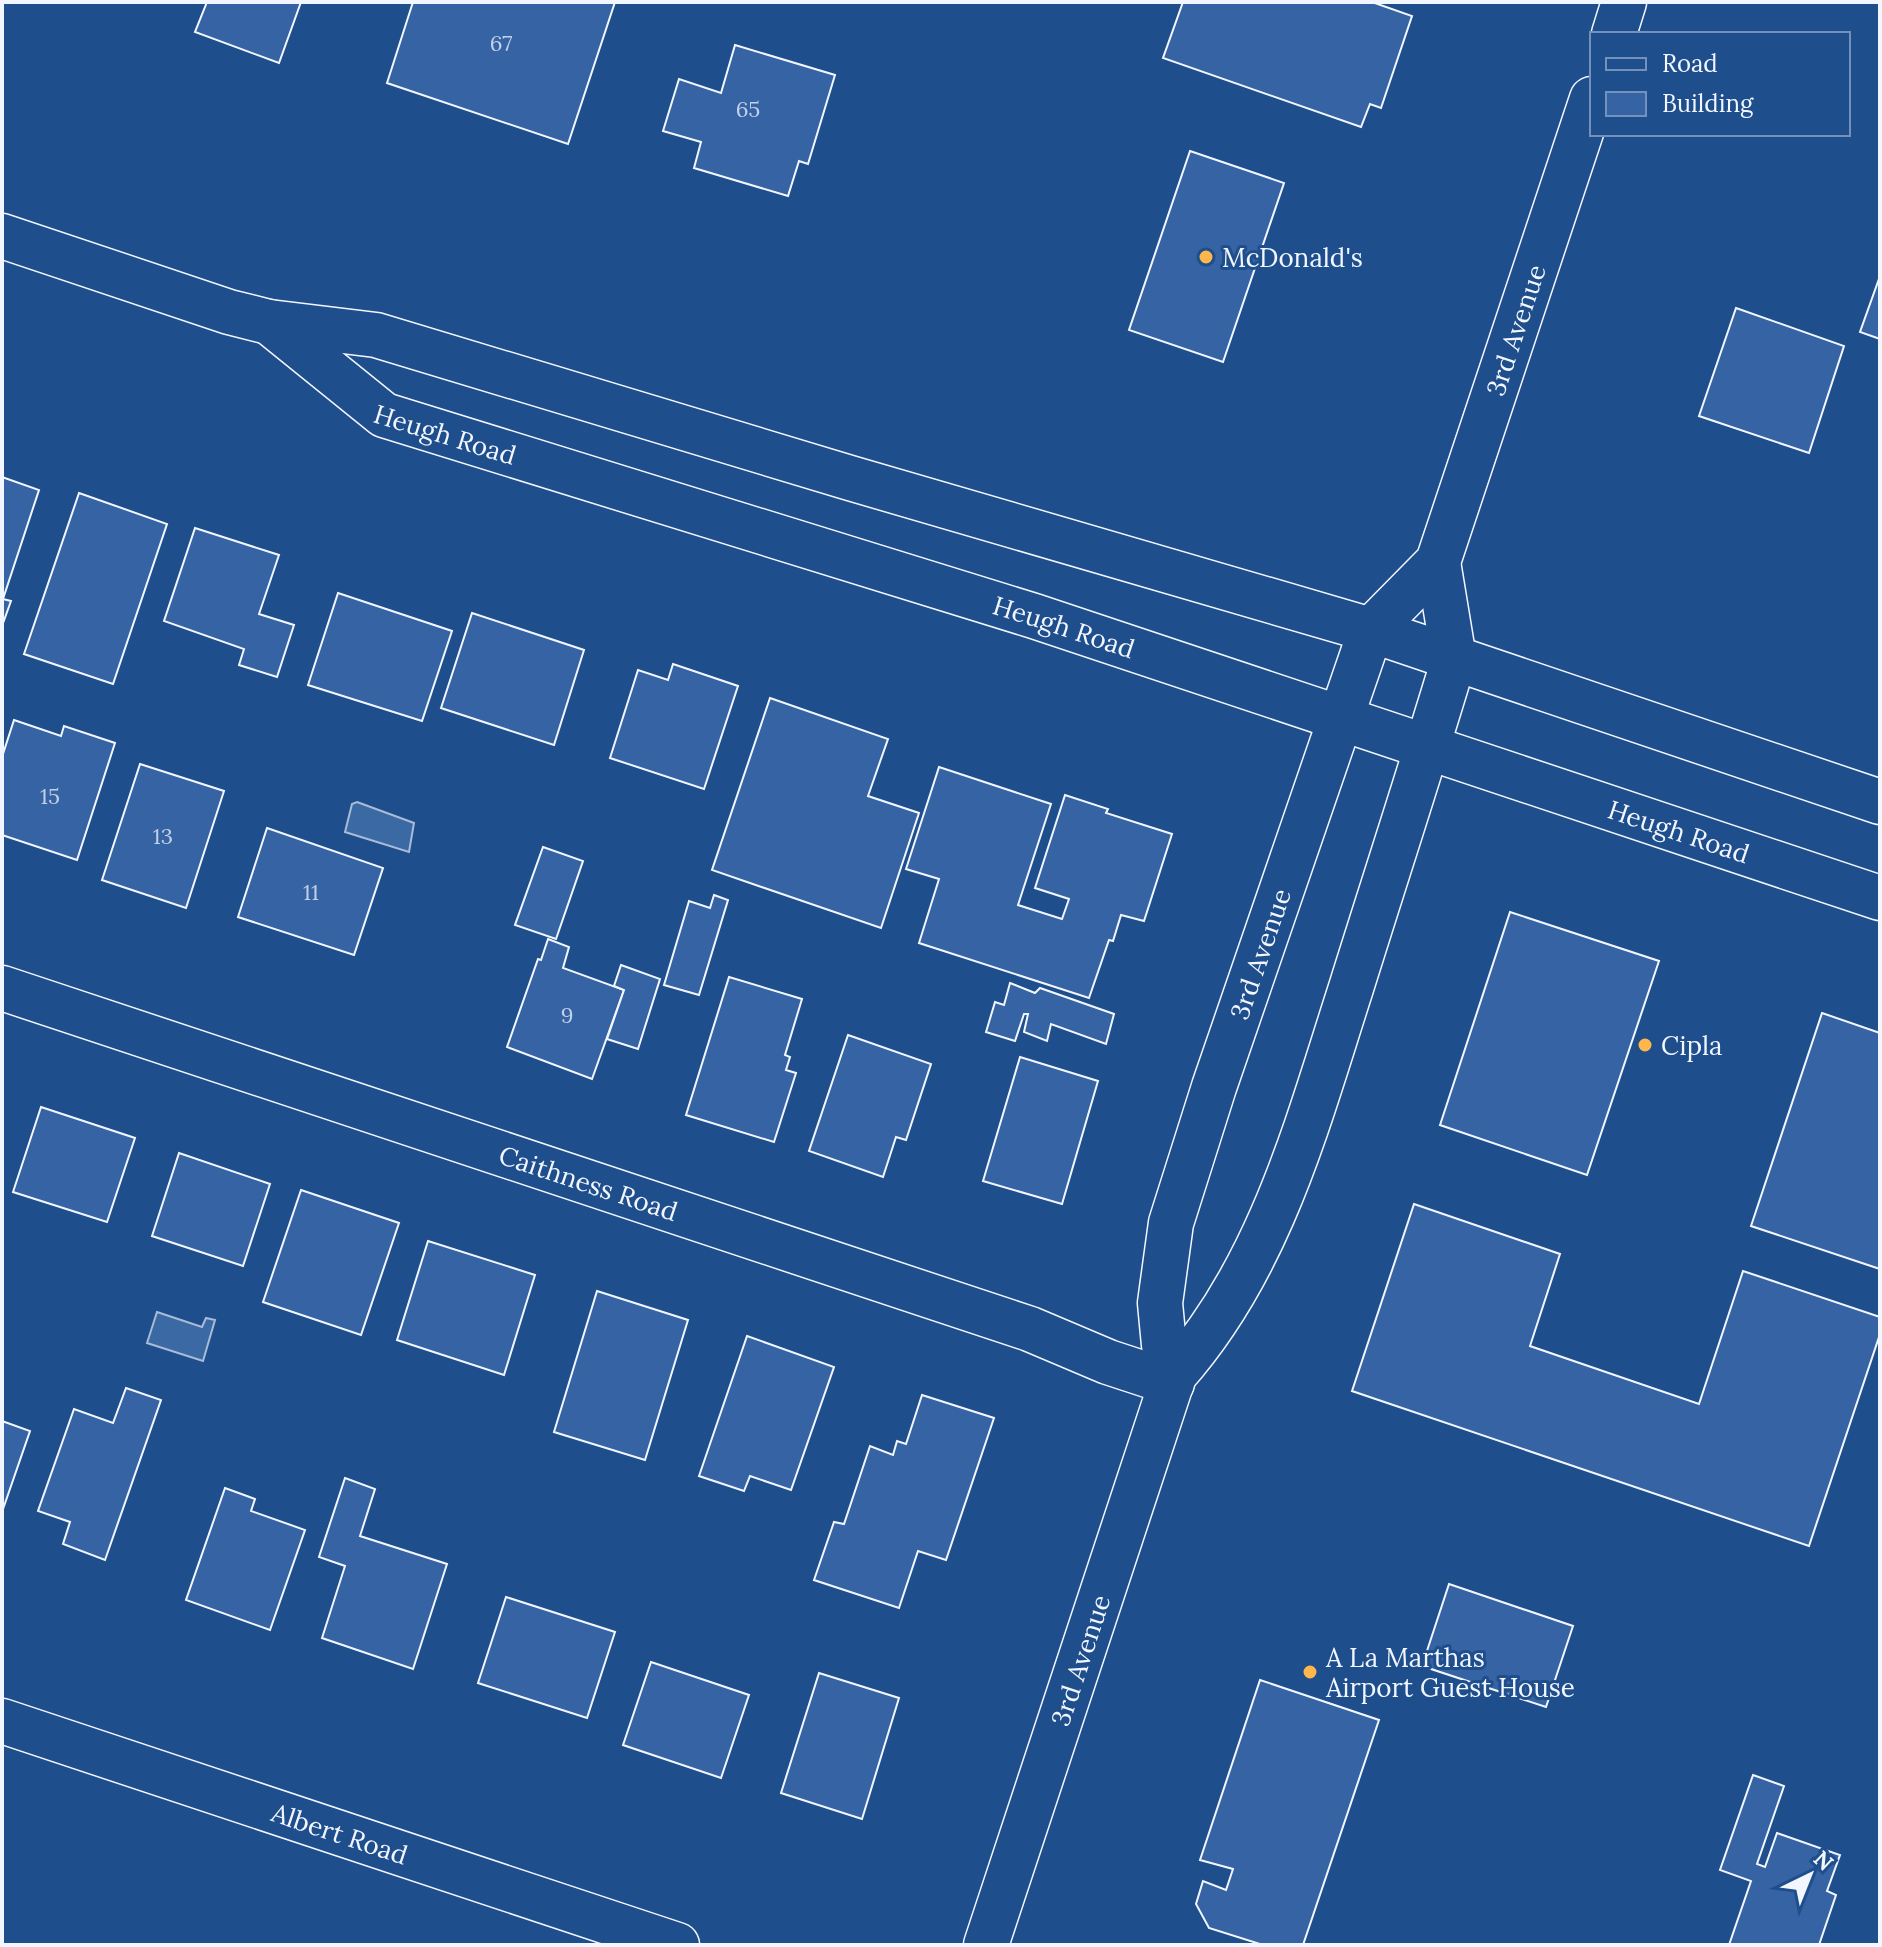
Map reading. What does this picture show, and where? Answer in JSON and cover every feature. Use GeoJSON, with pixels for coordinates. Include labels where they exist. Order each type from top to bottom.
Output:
{"type":"FeatureCollection","features":[{"type":"Feature","properties":{"kind":"street"},"geometry":{"type":"LineString","coordinates":[[1615,32],[1624,2]]}},
{"type":"Feature","properties":{"kind":"street","name":"3rd Avenue"},"geometry":{"type":"LineString","coordinates":[[1173,1379],[1164,1345],[1160,1303],[1171,1223],[1214,1087],[1371,630],[1438,562],[1590,105]]}},
{"type":"Feature","properties":{"kind":"street","name":"Heugh Road"},"geometry":{"type":"LineString","coordinates":[[2,236],[229,312],[269,322],[376,335],[1371,630],[1880,802]]}},
{"type":"Feature","properties":{"kind":"street","name":"Heugh Road"},"geometry":{"type":"LineString","coordinates":[[269,322],[384,415],[1034,616],[1880,898]]}},
{"type":"Feature","properties":{"kind":"street","name":"3rd Avenue"},"geometry":{"type":"LineString","coordinates":[[986,1945],[1173,1379],[1217,1323],[1259,1250],[1312,1110],[1454,659],[1438,562]]}},
{"type":"Feature","properties":{"kind":"street","name":"Caithness Road"},"geometry":{"type":"LineString","coordinates":[[2,988],[1018,1324],[1108,1362],[1173,1379]]}},
{"type":"Feature","properties":{"kind":"street","name":"Albert Road"},"geometry":{"type":"LineString","coordinates":[[2,1721],[677,1945]]}},
{"type":"Feature","properties":{"kind":"water"},"geometry":{"type":"Polygon","coordinates":[[[357,802],[414,823],[409,852],[345,832],[352,804],[357,802]]]}},
{"type":"Feature","properties":{"kind":"water"},"geometry":{"type":"Polygon","coordinates":[[[157,1312],[202,1327],[206,1318],[215,1320],[203,1361],[147,1343],[157,1312]]]}},
{"type":"Feature","properties":{"kind":"building"},"geometry":{"type":"Polygon","coordinates":[[[207,2],[301,2],[279,63],[195,32],[207,2]]]}},
{"type":"Feature","properties":{"kind":"building"},"geometry":{"type":"Polygon","coordinates":[[[413,2],[615,2],[568,144],[387,83],[413,2]]]}},
{"type":"Feature","properties":{"kind":"building"},"geometry":{"type":"Polygon","coordinates":[[[1183,2],[1372,2],[1412,16],[1381,108],[1370,104],[1361,127],[1163,58],[1183,2]]]}},
{"type":"Feature","properties":{"kind":"building"},"geometry":{"type":"Polygon","coordinates":[[[735,45],[835,75],[808,164],[799,161],[788,196],[694,168],[701,142],[663,131],[679,79],[721,93],[735,45]]]}},
{"type":"Feature","properties":{"kind":"building","name":"McDonald's"},"geometry":{"type":"Polygon","coordinates":[[[1190,151],[1284,183],[1223,362],[1129,330],[1190,151]]]}},
{"type":"Feature","properties":{"kind":"building"},"geometry":{"type":"Polygon","coordinates":[[[1880,276],[1880,339],[1860,332],[1880,276]]]}},
{"type":"Feature","properties":{"kind":"building"},"geometry":{"type":"Polygon","coordinates":[[[1736,308],[1844,346],[1809,453],[1699,416],[1736,308]]]}},
{"type":"Feature","properties":{"kind":"building"},"geometry":{"type":"Polygon","coordinates":[[[2,477],[39,490],[3,599],[11,601],[2,626],[2,477]]]}},
{"type":"Feature","properties":{"kind":"building"},"geometry":{"type":"Polygon","coordinates":[[[79,493],[167,524],[113,684],[24,654],[79,493]]]}},
{"type":"Feature","properties":{"kind":"building"},"geometry":{"type":"Polygon","coordinates":[[[195,528],[279,555],[259,614],[294,625],[277,677],[239,665],[244,649],[164,621],[195,528]]]}},
{"type":"Feature","properties":{"kind":"building"},"geometry":{"type":"Polygon","coordinates":[[[338,593],[452,631],[422,721],[308,685],[338,593]]]}},
{"type":"Feature","properties":{"kind":"building"},"geometry":{"type":"Polygon","coordinates":[[[472,613],[584,650],[554,745],[441,708],[472,613]]]}},
{"type":"Feature","properties":{"kind":"building"},"geometry":{"type":"Polygon","coordinates":[[[673,664],[738,686],[704,789],[610,758],[638,670],[668,680],[673,664]]]}},
{"type":"Feature","properties":{"kind":"building"},"geometry":{"type":"Polygon","coordinates":[[[770,698],[888,739],[868,796],[919,813],[881,928],[712,870],[770,698]]]}},
{"type":"Feature","properties":{"kind":"building"},"geometry":{"type":"Polygon","coordinates":[[[14,720],[61,736],[64,726],[115,743],[77,860],[2,835],[2,757],[14,720]]]}},
{"type":"Feature","properties":{"kind":"building"},"geometry":{"type":"Polygon","coordinates":[[[140,764],[224,791],[186,908],[102,880],[140,764]]]}},
{"type":"Feature","properties":{"kind":"building"},"geometry":{"type":"Polygon","coordinates":[[[939,767],[1051,804],[1018,905],[1062,919],[1069,899],[1035,888],[1065,795],[1108,809],[1106,813],[1172,834],[1144,921],[1121,915],[1089,998],[919,943],[939,879],[906,869],[939,767]]]}},
{"type":"Feature","properties":{"kind":"building"},"geometry":{"type":"Polygon","coordinates":[[[267,828],[383,868],[354,955],[238,917],[267,828]]]}},
{"type":"Feature","properties":{"kind":"building"},"geometry":{"type":"Polygon","coordinates":[[[543,847],[583,861],[556,939],[515,925],[543,847]]]}},
{"type":"Feature","properties":{"kind":"building"},"geometry":{"type":"Polygon","coordinates":[[[714,895],[728,900],[699,995],[664,985],[689,901],[710,908],[714,895]]]}},
{"type":"Feature","properties":{"kind":"building"},"geometry":{"type":"Polygon","coordinates":[[[1510,912],[1659,961],[1587,1175],[1440,1125],[1510,912]]]}},
{"type":"Feature","properties":{"kind":"building"},"geometry":{"type":"Polygon","coordinates":[[[548,939],[569,947],[563,968],[624,990],[592,1079],[507,1047],[548,939]]]}},
{"type":"Feature","properties":{"kind":"building"},"geometry":{"type":"Polygon","coordinates":[[[621,965],[660,979],[638,1049],[607,1039],[624,990],[614,986],[621,965]]]}},
{"type":"Feature","properties":{"kind":"building"},"geometry":{"type":"Polygon","coordinates":[[[729,977],[802,999],[785,1055],[790,1057],[786,1070],[796,1073],[774,1142],[686,1115],[729,977]]]}},
{"type":"Feature","properties":{"kind":"building"},"geometry":{"type":"Polygon","coordinates":[[[1010,983],[1035,993],[1040,988],[1114,1014],[1106,1044],[1051,1024],[1047,1041],[1024,1032],[1028,1014],[1024,1014],[1015,1041],[986,1032],[995,1002],[1004,1005],[1010,983]]]}},
{"type":"Feature","properties":{"kind":"building"},"geometry":{"type":"Polygon","coordinates":[[[1822,1013],[1880,1033],[1880,1269],[1751,1226],[1822,1013]]]}},
{"type":"Feature","properties":{"kind":"building"},"geometry":{"type":"Polygon","coordinates":[[[848,1035],[931,1064],[906,1140],[896,1137],[883,1177],[809,1151],[848,1035]]]}},
{"type":"Feature","properties":{"kind":"building"},"geometry":{"type":"Polygon","coordinates":[[[1020,1057],[1098,1081],[1062,1204],[983,1181],[1020,1057]]]}},
{"type":"Feature","properties":{"kind":"building"},"geometry":{"type":"Polygon","coordinates":[[[41,1107],[135,1138],[107,1222],[13,1192],[41,1107]]]}},
{"type":"Feature","properties":{"kind":"building"},"geometry":{"type":"Polygon","coordinates":[[[179,1153],[270,1184],[243,1266],[152,1236],[179,1153]]]}},
{"type":"Feature","properties":{"kind":"building"},"geometry":{"type":"Polygon","coordinates":[[[301,1190],[399,1223],[361,1335],[263,1302],[301,1190]]]}},
{"type":"Feature","properties":{"kind":"building"},"geometry":{"type":"Polygon","coordinates":[[[1414,1204],[1560,1254],[1530,1346],[1699,1404],[1743,1271],[1880,1317],[1880,1334],[1809,1546],[1352,1391],[1414,1204]]]}},
{"type":"Feature","properties":{"kind":"building"},"geometry":{"type":"Polygon","coordinates":[[[428,1241],[535,1275],[504,1375],[397,1340],[428,1241]]]}},
{"type":"Feature","properties":{"kind":"building"},"geometry":{"type":"Polygon","coordinates":[[[597,1291],[688,1320],[645,1460],[554,1432],[597,1291]]]}},
{"type":"Feature","properties":{"kind":"building"},"geometry":{"type":"Polygon","coordinates":[[[747,1336],[834,1367],[791,1490],[750,1476],[744,1491],[699,1476],[747,1336]]]}},
{"type":"Feature","properties":{"kind":"building"},"geometry":{"type":"Polygon","coordinates":[[[126,1388],[161,1400],[105,1560],[63,1544],[70,1522],[38,1511],[74,1409],[113,1423],[126,1388]]]}},
{"type":"Feature","properties":{"kind":"building"},"geometry":{"type":"Polygon","coordinates":[[[922,1395],[994,1418],[946,1560],[918,1551],[899,1608],[814,1580],[834,1522],[844,1524],[870,1446],[893,1455],[897,1441],[906,1444],[922,1395]]]}},
{"type":"Feature","properties":{"kind":"building"},"geometry":{"type":"Polygon","coordinates":[[[2,1421],[30,1431],[2,1512],[2,1421]]]}},
{"type":"Feature","properties":{"kind":"building"},"geometry":{"type":"Polygon","coordinates":[[[345,1478],[375,1489],[360,1536],[447,1564],[413,1669],[322,1638],[345,1566],[319,1557],[345,1478]]]}},
{"type":"Feature","properties":{"kind":"building"},"geometry":{"type":"Polygon","coordinates":[[[225,1488],[255,1499],[251,1511],[305,1530],[270,1630],[186,1600],[225,1488]]]}},
{"type":"Feature","properties":{"kind":"building"},"geometry":{"type":"Polygon","coordinates":[[[1449,1584],[1573,1626],[1546,1707],[1422,1666],[1449,1584]]]}},
{"type":"Feature","properties":{"kind":"building"},"geometry":{"type":"Polygon","coordinates":[[[506,1597],[615,1632],[587,1718],[478,1683],[506,1597]]]}},
{"type":"Feature","properties":{"kind":"building"},"geometry":{"type":"Polygon","coordinates":[[[651,1662],[749,1695],[721,1778],[623,1745],[651,1662]]]}},
{"type":"Feature","properties":{"kind":"building"},"geometry":{"type":"Polygon","coordinates":[[[819,1673],[899,1698],[862,1819],[781,1793],[819,1673]]]}},
{"type":"Feature","properties":{"kind":"building"},"geometry":{"type":"Polygon","coordinates":[[[1260,1680],[1379,1720],[1303,1945],[1263,1945],[1209,1928],[1196,1904],[1203,1881],[1226,1890],[1233,1869],[1200,1860],[1260,1680]]]}},
{"type":"Feature","properties":{"kind":"building"},"geometry":{"type":"Polygon","coordinates":[[[1753,1775],[1784,1786],[1757,1864],[1765,1867],[1777,1833],[1840,1855],[1827,1891],[1836,1895],[1819,1945],[1729,1945],[1751,1881],[1720,1870],[1753,1775]]]}},
{"type":"Feature","properties":{"kind":"place","name":"McDonald's"},"geometry":{"type":"Point","coordinates":[1206,257]}},
{"type":"Feature","properties":{"kind":"place","name":"Cipla"},"geometry":{"type":"Point","coordinates":[1645,1045]}},
{"type":"Feature","properties":{"kind":"place","name":"A La Marthas Airport Guest House"},"geometry":{"type":"Point","coordinates":[1310,1672]}}]}
